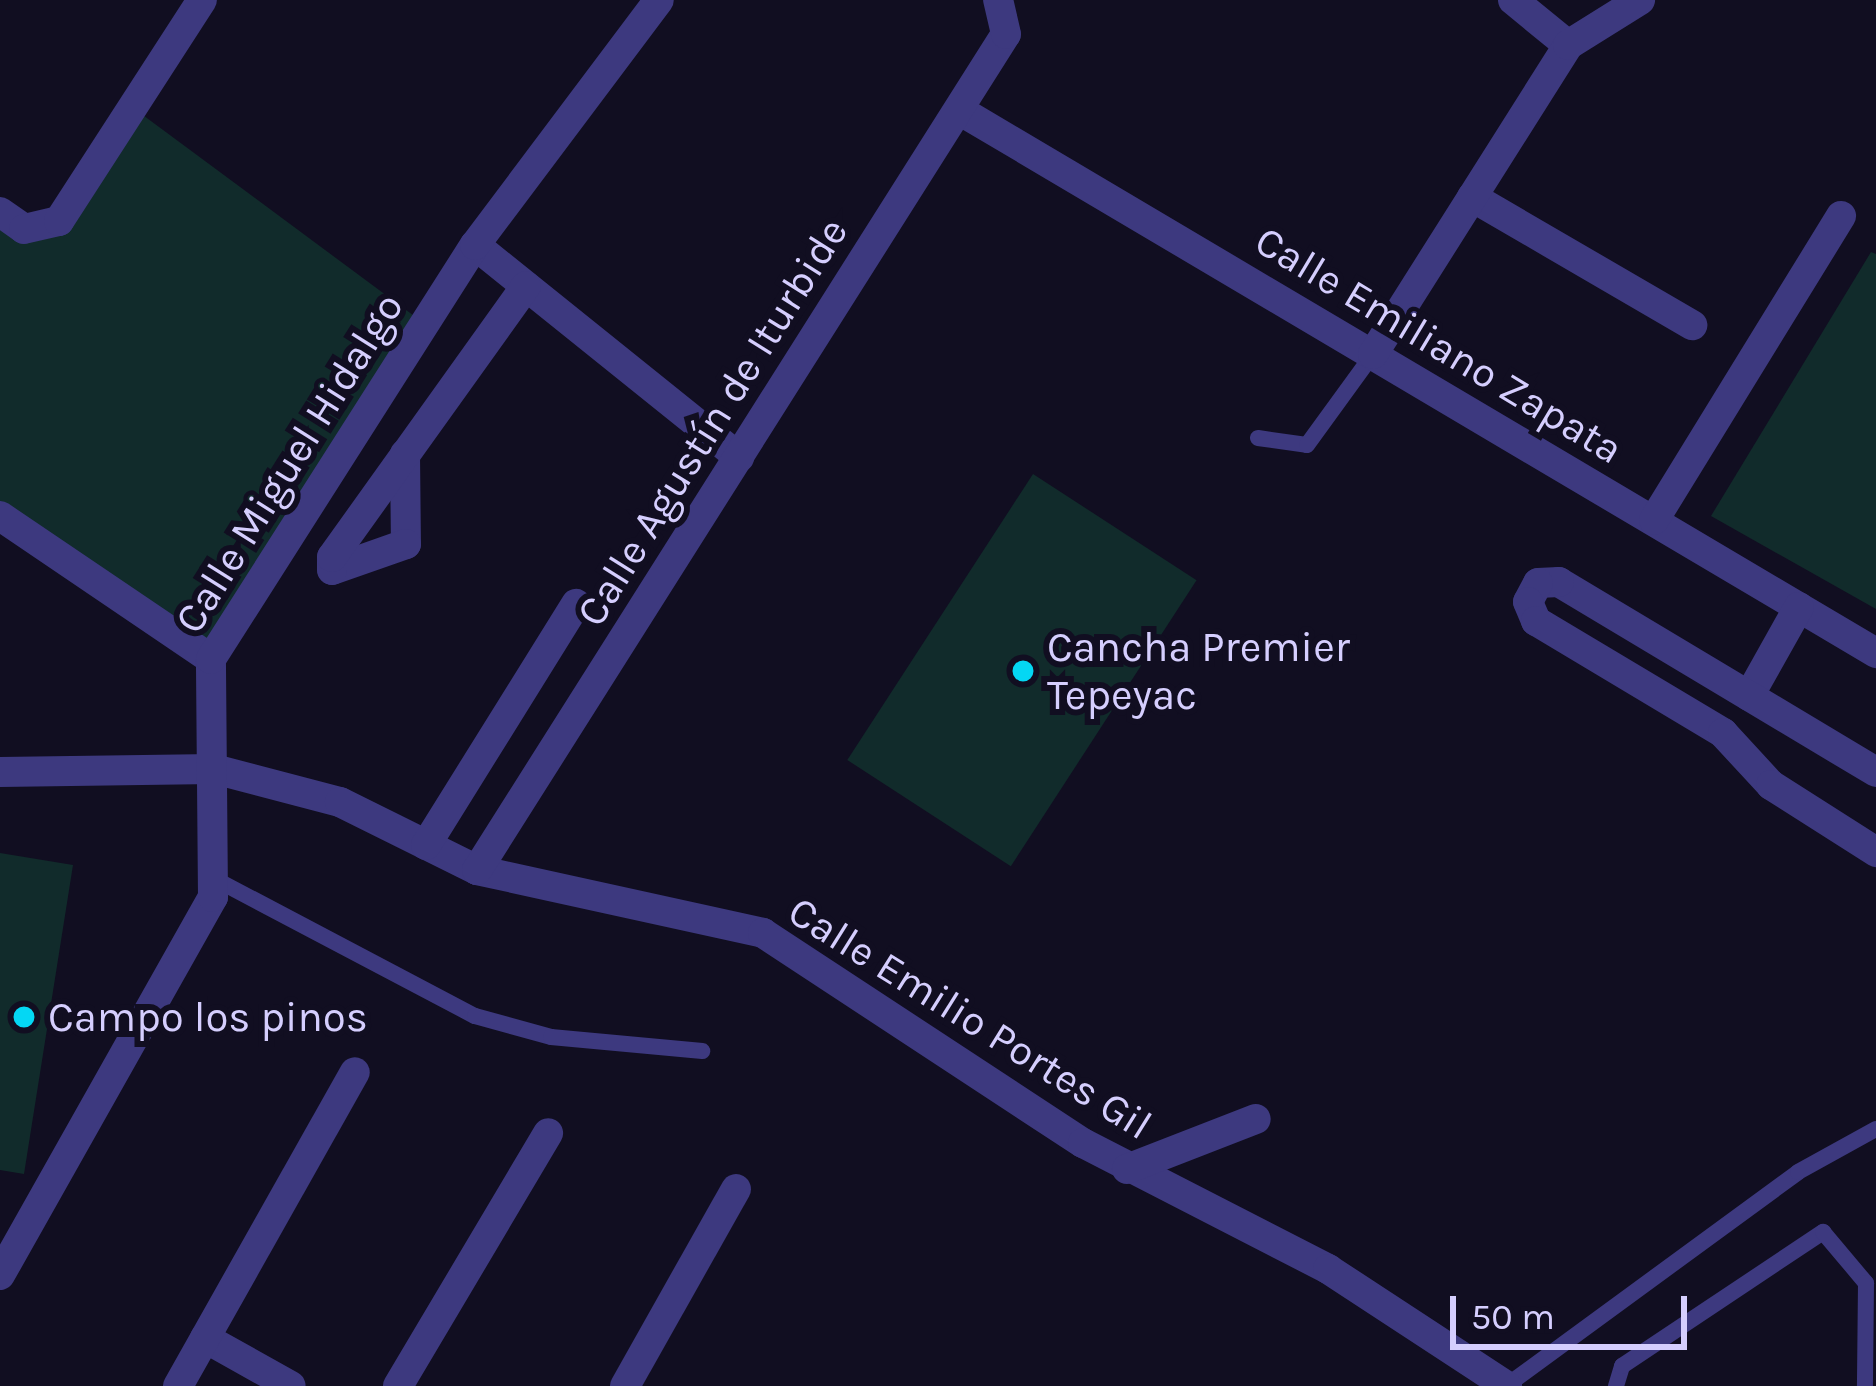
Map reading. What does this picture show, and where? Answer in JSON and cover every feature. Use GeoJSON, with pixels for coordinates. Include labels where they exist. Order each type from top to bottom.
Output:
{"type":"FeatureCollection","features":[{"type":"Feature","properties":{"kind":"street"},"geometry":{"type":"LineString","coordinates":[[0,212],[42,231],[202,0]]}},
{"type":"Feature","properties":{"kind":"street","name":"Calle Miguel Hidalgo"},"geometry":{"type":"LineString","coordinates":[[0,1275],[213,897],[211,659],[476,245],[658,0]]}},
{"type":"Feature","properties":{"kind":"street"},"geometry":{"type":"LineString","coordinates":[[1513,0],[1568,45]]}},
{"type":"Feature","properties":{"kind":"street"},"geometry":{"type":"LineString","coordinates":[[1373,354],[1568,45],[1640,0]]}},
{"type":"Feature","properties":{"kind":"street","name":"Calle Agustín de Iturbide"},"geometry":{"type":"LineString","coordinates":[[477,870],[959,110],[1004,8]]}},
{"type":"Feature","properties":{"kind":"street","name":"Calle Emiliano Zapata"},"geometry":{"type":"LineString","coordinates":[[959,110],[1876,653]]}},
{"type":"Feature","properties":{"kind":"street"},"geometry":{"type":"LineString","coordinates":[[1472,197],[1692,325]]}},
{"type":"Feature","properties":{"kind":"street"},"geometry":{"type":"LineString","coordinates":[[1654,520],[1841,215]]}},
{"type":"Feature","properties":{"kind":"street"},"geometry":{"type":"LineString","coordinates":[[476,245],[739,457]]}},
{"type":"Feature","properties":{"kind":"street"},"geometry":{"type":"LineString","coordinates":[[405,454],[526,286]]}},
{"type":"Feature","properties":{"kind":"street"},"geometry":{"type":"LineString","coordinates":[[0,516],[211,659]]}},
{"type":"Feature","properties":{"kind":"street"},"geometry":{"type":"LineString","coordinates":[[1876,772],[1547,580],[1528,602],[1536,621],[1723,733],[1771,785],[1876,852]]}},
{"type":"Feature","properties":{"kind":"street"},"geometry":{"type":"LineString","coordinates":[[426,844],[576,604]]}},
{"type":"Feature","properties":{"kind":"street"},"geometry":{"type":"LineString","coordinates":[[1749,696],[1799,607]]}},
{"type":"Feature","properties":{"kind":"street","name":"Calle Emilio Portes Gil"},"geometry":{"type":"LineString","coordinates":[[0,772],[214,769],[340,802],[477,870],[763,933],[1127,1169],[1328,1269],[1506,1386]]}},
{"type":"Feature","properties":{"kind":"street"},"geometry":{"type":"LineString","coordinates":[[178,1386],[355,1072]]}},
{"type":"Feature","properties":{"kind":"street"},"geometry":{"type":"LineString","coordinates":[[1127,1169],[1256,1119]]}},
{"type":"Feature","properties":{"kind":"street"},"geometry":{"type":"LineString","coordinates":[[398,1386],[548,1133]]}},
{"type":"Feature","properties":{"kind":"street"},"geometry":{"type":"LineString","coordinates":[[625,1386],[736,1190]]}},
{"type":"Feature","properties":{"kind":"street"},"geometry":{"type":"LineString","coordinates":[[205,1338],[291,1386]]}},
{"type":"Feature","properties":{"kind":"lane"},"geometry":{"type":"LineString","coordinates":[[1258,438],[1307,445],[1373,354]]}},
{"type":"Feature","properties":{"kind":"lane"},"geometry":{"type":"LineString","coordinates":[[213,878],[475,1016],[551,1036],[702,1051]]}},
{"type":"Feature","properties":{"kind":"lane"},"geometry":{"type":"LineString","coordinates":[[1506,1386],[1798,1172],[1876,1129]]}},
{"type":"Feature","properties":{"kind":"lane"},"geometry":{"type":"LineString","coordinates":[[1616,1386],[1622,1366],[1823,1232],[1866,1283],[1865,1386]]}},
{"type":"Feature","properties":{"kind":"green space"},"geometry":{"type":"Polygon","coordinates":[[[132,107],[425,324],[211,659],[0,511],[0,209],[42,231],[132,107]]]}},
{"type":"Feature","properties":{"kind":"green space"},"geometry":{"type":"Polygon","coordinates":[[[1871,252],[1876,254],[1876,609],[1711,516],[1871,252]]]}},
{"type":"Feature","properties":{"kind":"green space","name":"Cancha Premier Tepeyac"},"geometry":{"type":"Polygon","coordinates":[[[1033,474],[1197,580],[1011,866],[847,760],[1033,474]]]}},
{"type":"Feature","properties":{"kind":"green space","name":"Campo los pinos"},"geometry":{"type":"Polygon","coordinates":[[[0,853],[73,865],[24,1174],[0,1170],[0,853]]]}},
{"type":"Feature","properties":{"kind":"place","name":"Cancha Premier Tepeyac"},"geometry":{"type":"Point","coordinates":[1023,671]}},
{"type":"Feature","properties":{"kind":"place","name":"Campo los pinos"},"geometry":{"type":"Point","coordinates":[24,1017]}}]}
